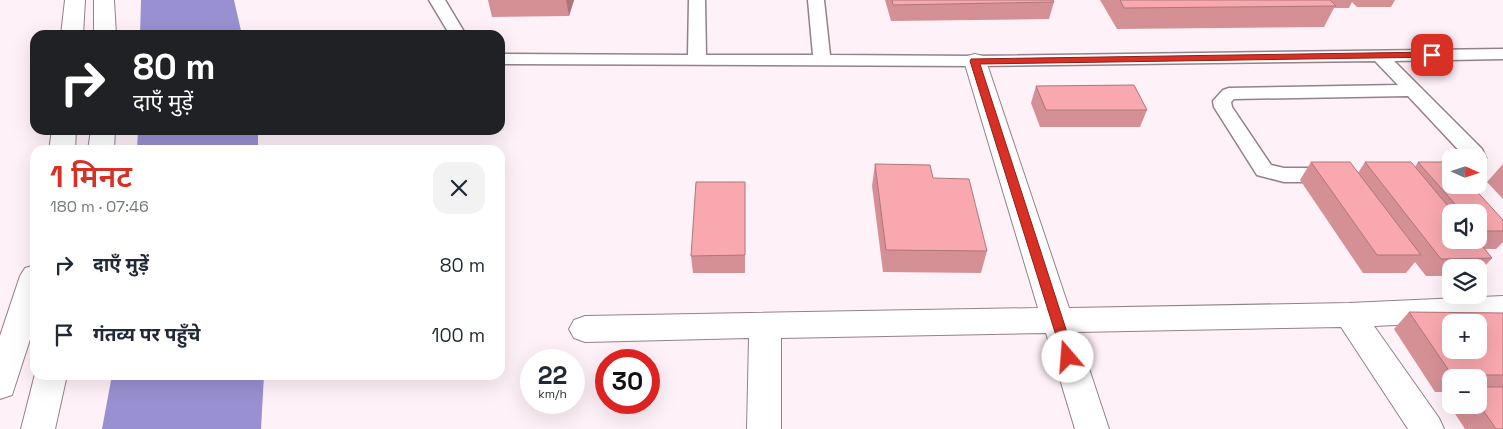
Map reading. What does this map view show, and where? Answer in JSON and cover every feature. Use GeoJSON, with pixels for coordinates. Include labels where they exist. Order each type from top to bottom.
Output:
{"type":"FeatureCollection","features":[{"type":"Feature","properties":{"kind":"street"},"geometry":{"type":"LineString","coordinates":[[72,30],[75,0]]}},
{"type":"Feature","properties":{"kind":"street"},"geometry":{"type":"LineString","coordinates":[[104,0],[105,30]]}},
{"type":"Feature","properties":{"kind":"street"},"geometry":{"type":"LineString","coordinates":[[975,61],[1056,321],[1092,429]]}},
{"type":"Feature","properties":{"kind":"street"},"geometry":{"type":"LineString","coordinates":[[0,385],[30,292]]}},
{"type":"Feature","properties":{"kind":"street"},"geometry":{"type":"LineString","coordinates":[[585,329],[1349,315],[1503,308]]}},
{"type":"Feature","properties":{"kind":"street"},"geometry":{"type":"LineString","coordinates":[[1349,315],[1427,429]]}},
{"type":"Feature","properties":{"kind":"street"},"geometry":{"type":"LineString","coordinates":[[764,429],[765,326]]}},
{"type":"Feature","properties":{"kind":"street"},"geometry":{"type":"LineString","coordinates":[[38,429],[50,380]]}},
{"type":"Feature","properties":{"kind":"lane"},"geometry":{"type":"LineString","coordinates":[[436,0],[455,30]]}},
{"type":"Feature","properties":{"kind":"lane"},"geometry":{"type":"LineString","coordinates":[[697,0],[697,60]]}},
{"type":"Feature","properties":{"kind":"lane"},"geometry":{"type":"LineString","coordinates":[[816,0],[822,60]]}},
{"type":"Feature","properties":{"kind":"lane"},"geometry":{"type":"LineString","coordinates":[[505,58],[975,61],[1503,54]]}},
{"type":"Feature","properties":{"kind":"lane"},"geometry":{"type":"LineString","coordinates":[[1380,56],[1470,149]]}},
{"type":"Feature","properties":{"kind":"lane"},"geometry":{"type":"LineString","coordinates":[[1353,176],[1284,175],[1264,170],[1223,107],[1222,101],[1229,94],[1414,90]]}},
{"type":"Feature","properties":{"kind":"shaded area"},"geometry":{"type":"Polygon","coordinates":[[[141,0],[234,0],[241,30],[140,30],[141,0]]]}},
{"type":"Feature","properties":{"kind":"shaded area"},"geometry":{"type":"Polygon","coordinates":[[[138,135],[258,135],[258,145],[137,145],[138,135]]]}},
{"type":"Feature","properties":{"kind":"shaded area"},"geometry":{"type":"Polygon","coordinates":[[[111,380],[264,380],[261,429],[102,429],[111,380]]]}},
{"type":"Feature","properties":{"kind":"building"},"geometry":{"type":"Polygon","coordinates":[[[892,0],[1053,0],[1054,2],[893,5],[892,0]]]}},
{"type":"Feature","properties":{"kind":"building"},"geometry":{"type":"Polygon","coordinates":[[[1120,0],[1330,0],[1336,6],[1124,8],[1120,0]]]}},
{"type":"Feature","properties":{"kind":"building"},"geometry":{"type":"Polygon","coordinates":[[[1134,85],[1147,110],[1046,110],[1036,86],[1134,85]]]}},
{"type":"Feature","properties":{"kind":"building"},"geometry":{"type":"Polygon","coordinates":[[[1311,162],[1350,162],[1421,255],[1377,255],[1311,162]]]}},
{"type":"Feature","properties":{"kind":"building"},"geometry":{"type":"Polygon","coordinates":[[[1365,162],[1411,162],[1446,204],[1442,204],[1442,249],[1484,249],[1492,258],[1441,259],[1365,162]]]}},
{"type":"Feature","properties":{"kind":"building"},"geometry":{"type":"Polygon","coordinates":[[[1418,162],[1442,162],[1442,189],[1418,162]]]}},
{"type":"Feature","properties":{"kind":"building"},"geometry":{"type":"Polygon","coordinates":[[[875,164],[930,165],[933,178],[969,179],[987,251],[886,250],[875,164]]]}},
{"type":"Feature","properties":{"kind":"building"},"geometry":{"type":"Polygon","coordinates":[[[696,182],[745,182],[745,255],[691,256],[696,182]]]}},
{"type":"Feature","properties":{"kind":"building"},"geometry":{"type":"Polygon","coordinates":[[[1446,194],[1479,194],[1503,220],[1503,231],[1487,231],[1487,204],[1455,204],[1446,194]]]}},
{"type":"Feature","properties":{"kind":"building"},"geometry":{"type":"Polygon","coordinates":[[[1409,312],[1503,313],[1503,375],[1487,375],[1487,369],[1448,369],[1409,312]]]}},
{"type":"Feature","properties":{"kind":"building"},"geometry":{"type":"Polygon","coordinates":[[[1487,387],[1503,387],[1503,429],[1496,429],[1486,414],[1487,387]]]}},
{"type":"Feature","properties":{"kind":"route"},"geometry":{"type":"LineString","coordinates":[[1068,357],[975,61],[1432,55]]}}]}
